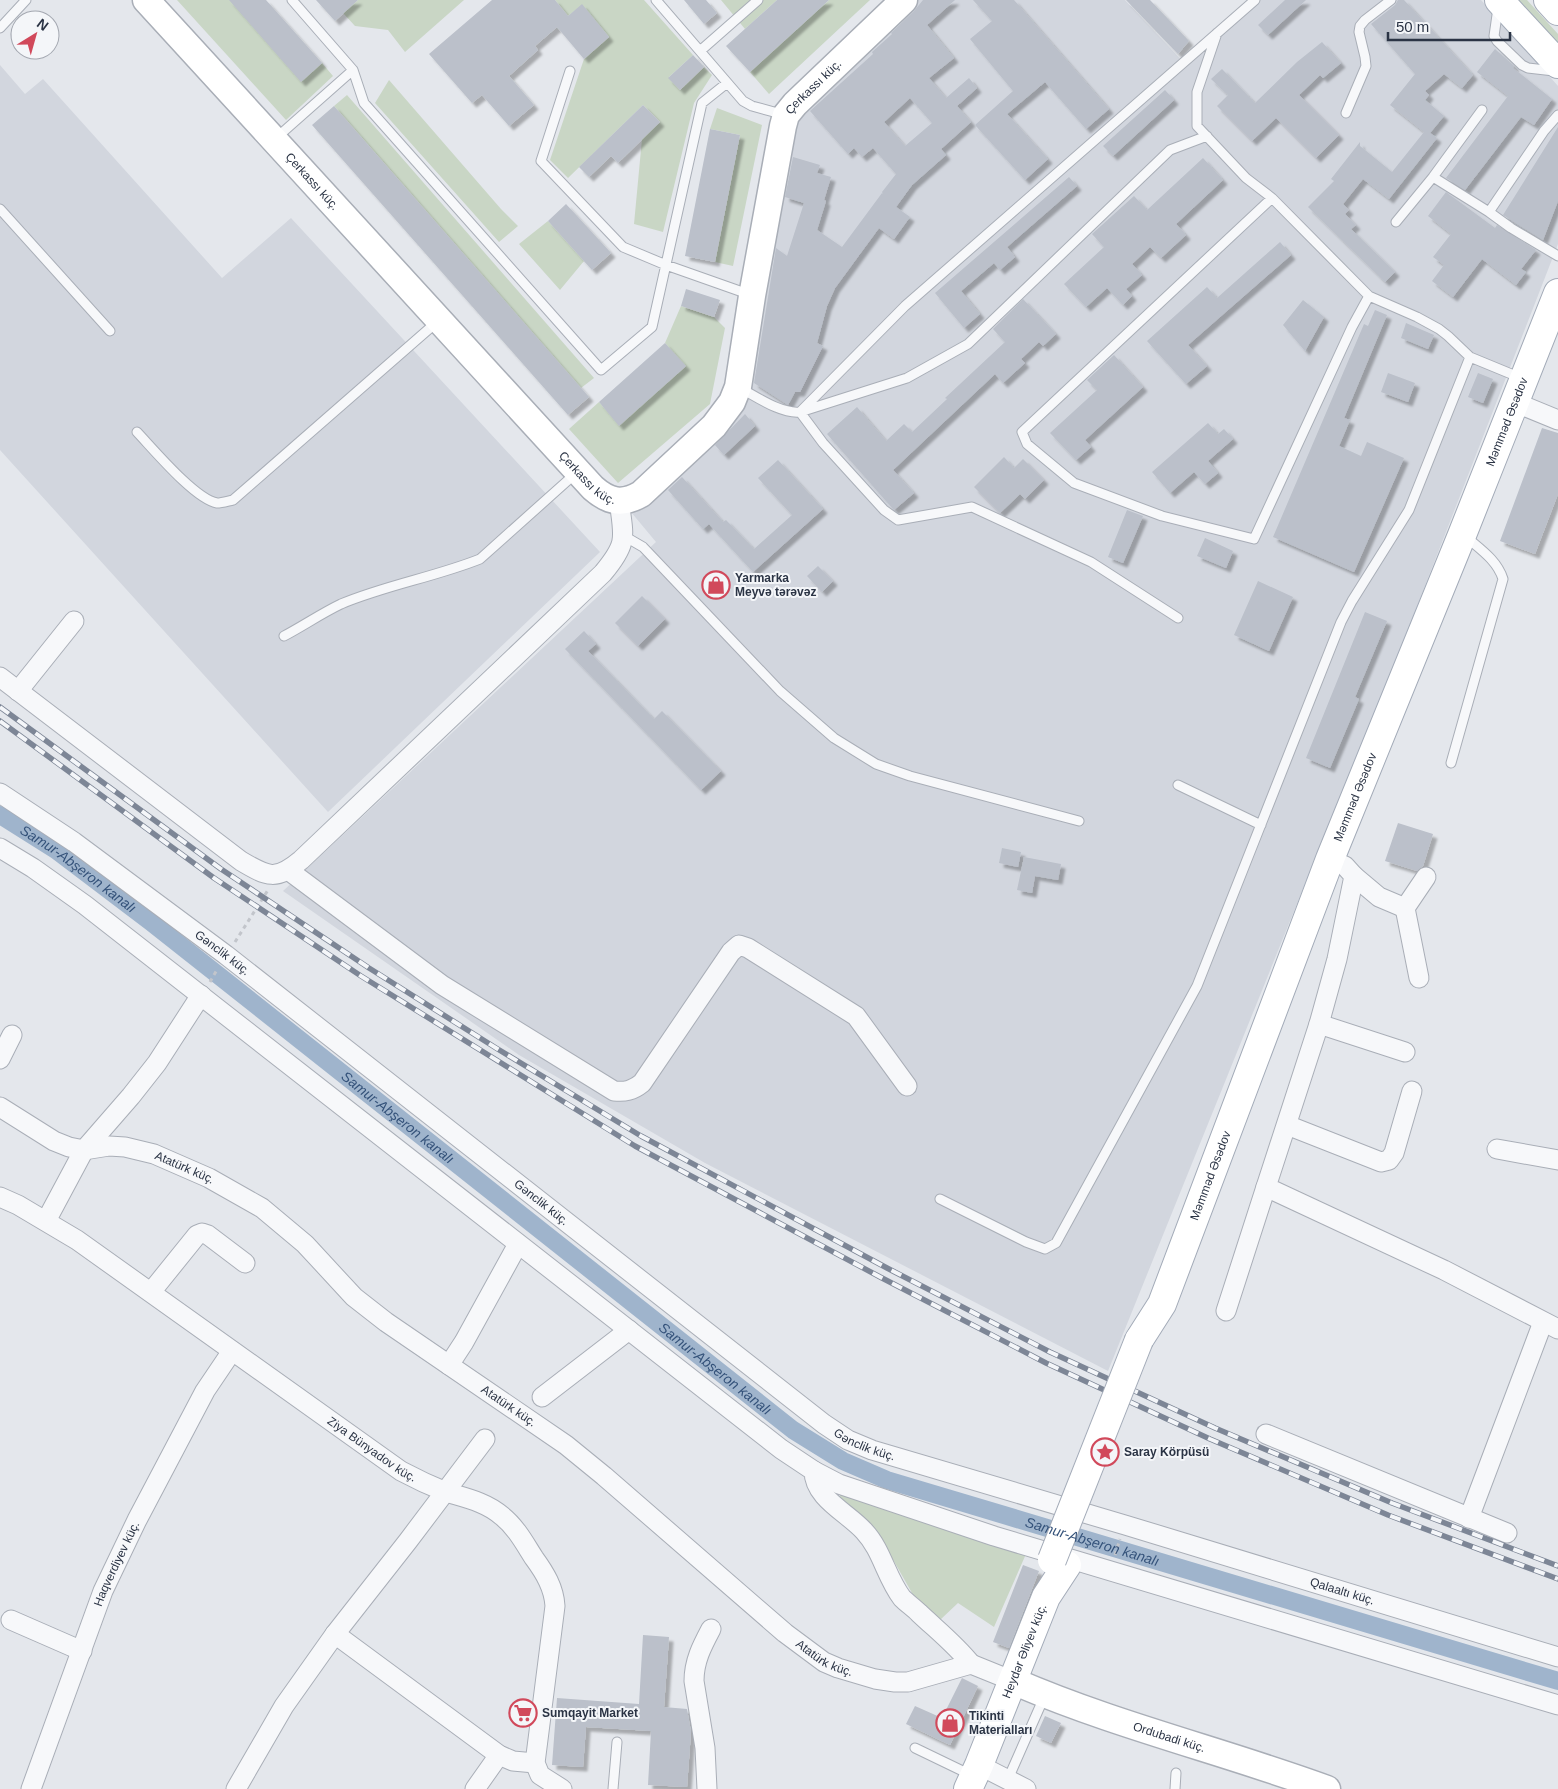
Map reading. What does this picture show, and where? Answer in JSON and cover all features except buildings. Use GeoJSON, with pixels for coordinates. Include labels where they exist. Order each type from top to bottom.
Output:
{"type":"FeatureCollection","features":[{"type":"Feature","properties":{"kind":"main road"},"geometry":{"type":"LineString","coordinates":[[1499,0],[1558,64]]}},
{"type":"Feature","properties":{"kind":"main road"},"geometry":{"type":"LineString","coordinates":[[1548,0],[1558,11]]}},
{"type":"Feature","properties":{"kind":"main road","name":"Məmməd Əsədov"},"geometry":{"type":"LineString","coordinates":[[1060,1563],[1162,1304],[1330,859],[1558,293]]}},
{"type":"Feature","properties":{"kind":"main road","name":"Heydər Əliyev küç."},"geometry":{"type":"LineString","coordinates":[[974,1777],[1060,1563]]}},
{"type":"Feature","properties":{"kind":"street","name":"Çerkassı küç."},"geometry":{"type":"LineString","coordinates":[[146,0],[577,472],[598,492],[619,501],[641,494],[714,426],[732,402],[738,387],[752,296],[786,115],[795,104],[904,0]]}},
{"type":"Feature","properties":{"kind":"street"},"geometry":{"type":"LineString","coordinates":[[1519,390],[1558,420]]}},
{"type":"Feature","properties":{"kind":"street"},"geometry":{"type":"LineString","coordinates":[[282,873],[603,573],[616,557],[624,536],[619,501]]}},
{"type":"Feature","properties":{"kind":"street"},"geometry":{"type":"LineString","coordinates":[[18,691],[74,621]]}},
{"type":"Feature","properties":{"kind":"street"},"geometry":{"type":"LineString","coordinates":[[0,677],[241,861],[260,872],[282,873],[442,985],[614,1091],[625,1092],[634,1089],[642,1083],[731,952],[739,945],[748,948],[856,1016],[907,1086]]}},
{"type":"Feature","properties":{"kind":"street","name":"Gənclik küç."},"geometry":{"type":"LineString","coordinates":[[0,793],[74,842],[226,955],[808,1412],[840,1435],[872,1450],[1125,1525]]}},
{"type":"Feature","properties":{"kind":"street"},"geometry":{"type":"LineString","coordinates":[[0,848],[33,868],[85,905],[781,1449],[814,1471],[839,1484],[994,1536],[1558,1705]]}},
{"type":"Feature","properties":{"kind":"street"},"geometry":{"type":"LineString","coordinates":[[1330,859],[1345,866],[1379,897],[1405,908]]}},
{"type":"Feature","properties":{"kind":"street"},"geometry":{"type":"LineString","coordinates":[[1226,1311],[1319,1024],[1338,959],[1354,876]]}},
{"type":"Feature","properties":{"kind":"street"},"geometry":{"type":"LineString","coordinates":[[1419,978],[1405,908],[1426,877]]}},
{"type":"Feature","properties":{"kind":"street"},"geometry":{"type":"LineString","coordinates":[[46,1221],[84,1150],[157,1063],[201,995]]}},
{"type":"Feature","properties":{"kind":"street"},"geometry":{"type":"LineString","coordinates":[[1319,1024],[1405,1052]]}},
{"type":"Feature","properties":{"kind":"street"},"geometry":{"type":"LineString","coordinates":[[0,1059],[12,1035]]}},
{"type":"Feature","properties":{"kind":"street"},"geometry":{"type":"LineString","coordinates":[[1287,1125],[1381,1162],[1389,1160],[1394,1153],[1412,1091]]}},
{"type":"Feature","properties":{"kind":"street","name":"Atatürk küç."},"geometry":{"type":"LineString","coordinates":[[0,1107],[54,1141],[84,1150],[109,1146],[141,1149],[208,1178],[262,1208],[305,1244],[354,1297],[386,1322],[573,1452],[612,1483],[785,1633],[824,1662],[875,1679],[895,1682],[908,1682],[971,1664]]}},
{"type":"Feature","properties":{"kind":"street"},"geometry":{"type":"LineString","coordinates":[[1497,1149],[1558,1160]]}},
{"type":"Feature","properties":{"kind":"street"},"geometry":{"type":"LineString","coordinates":[[1266,1187],[1444,1270],[1551,1326],[1469,1518]]}},
{"type":"Feature","properties":{"kind":"street","name":"Ziya Bünyadov küç."},"geometry":{"type":"LineString","coordinates":[[0,1197],[77,1240],[401,1471],[416,1480],[478,1502],[502,1516],[512,1525],[552,1587],[556,1606],[536,1763]]}},
{"type":"Feature","properties":{"kind":"street"},"geometry":{"type":"LineString","coordinates":[[151,1292],[197,1235],[202,1233],[208,1235],[245,1262]]}},
{"type":"Feature","properties":{"kind":"street"},"geometry":{"type":"LineString","coordinates":[[449,1364],[464,1342],[518,1244]]}},
{"type":"Feature","properties":{"kind":"street"},"geometry":{"type":"LineString","coordinates":[[542,1397],[629,1330]]}},
{"type":"Feature","properties":{"kind":"street","name":"Haqverdiyev küç."},"geometry":{"type":"LineString","coordinates":[[31,1789],[103,1591],[137,1520],[205,1391],[216,1372],[232,1351]]}},
{"type":"Feature","properties":{"kind":"street"},"geometry":{"type":"LineString","coordinates":[[1266,1434],[1507,1533]]}},
{"type":"Feature","properties":{"kind":"street"},"geometry":{"type":"LineString","coordinates":[[236,1789],[284,1706],[334,1634],[484,1440]]}},
{"type":"Feature","properties":{"kind":"street"},"geometry":{"type":"LineString","coordinates":[[814,1471],[814,1480],[820,1491],[864,1531],[877,1549],[891,1580],[902,1598],[960,1650],[971,1664],[1013,1681]]}},
{"type":"Feature","properties":{"kind":"street","name":"Qalaaltı küç."},"geometry":{"type":"LineString","coordinates":[[1125,1525],[1558,1657]]}},
{"type":"Feature","properties":{"kind":"street"},"geometry":{"type":"LineString","coordinates":[[11,1620],[82,1651]]}},
{"type":"Feature","properties":{"kind":"street"},"geometry":{"type":"LineString","coordinates":[[707,1789],[707,1767],[694,1681],[694,1667],[711,1629]]}},
{"type":"Feature","properties":{"kind":"street"},"geometry":{"type":"LineString","coordinates":[[334,1634],[498,1755],[513,1761],[536,1763],[540,1775],[562,1789]]}},
{"type":"Feature","properties":{"kind":"street","name":"Ordubadi küç."},"geometry":{"type":"LineString","coordinates":[[1013,1681],[1085,1711],[1280,1777],[1326,1789]]}},
{"type":"Feature","properties":{"kind":"street"},"geometry":{"type":"LineString","coordinates":[[475,1789],[498,1755]]}},
{"type":"Feature","properties":{"kind":"street"},"geometry":{"type":"LineString","coordinates":[[974,1777],[1008,1779],[1026,1789]]}},
{"type":"Feature","properties":{"kind":"lane"},"geometry":{"type":"LineString","coordinates":[[0,28],[26,0]]}},
{"type":"Feature","properties":{"kind":"lane"},"geometry":{"type":"LineString","coordinates":[[292,0],[353,70],[364,103],[601,370],[652,327],[702,103],[727,83]]}},
{"type":"Feature","properties":{"kind":"lane"},"geometry":{"type":"LineString","coordinates":[[656,0],[743,101],[752,106],[786,115]]}},
{"type":"Feature","properties":{"kind":"lane"},"geometry":{"type":"LineString","coordinates":[[700,51],[758,0]]}},
{"type":"Feature","properties":{"kind":"lane"},"geometry":{"type":"LineString","coordinates":[[800,412],[905,306],[1255,0]]}},
{"type":"Feature","properties":{"kind":"lane"},"geometry":{"type":"LineString","coordinates":[[1346,113],[1366,66],[1359,32],[1360,26],[1391,0]]}},
{"type":"Feature","properties":{"kind":"lane"},"geometry":{"type":"LineString","coordinates":[[1499,0],[1494,36],[1497,41],[1522,65],[1528,68],[1558,71]]}},
{"type":"Feature","properties":{"kind":"lane"},"geometry":{"type":"LineString","coordinates":[[1217,33],[1197,92],[1198,126],[1246,178],[1272,198],[1369,296],[1416,316],[1438,329],[1470,357],[1519,390]]}},
{"type":"Feature","properties":{"kind":"lane"},"geometry":{"type":"LineString","coordinates":[[273,140],[353,70]]}},
{"type":"Feature","properties":{"kind":"lane"},"geometry":{"type":"LineString","coordinates":[[570,71],[541,161],[623,247],[752,296]]}},
{"type":"Feature","properties":{"kind":"lane"},"geometry":{"type":"LineString","coordinates":[[1396,222],[1434,177],[1482,110]]}},
{"type":"Feature","properties":{"kind":"lane"},"geometry":{"type":"LineString","coordinates":[[1488,212],[1544,131],[1558,115]]}},
{"type":"Feature","properties":{"kind":"lane"},"geometry":{"type":"LineString","coordinates":[[738,387],[782,410],[792,413],[907,378],[968,344],[1170,150],[1207,136]]}},
{"type":"Feature","properties":{"kind":"lane"},"geometry":{"type":"LineString","coordinates":[[1434,177],[1511,228],[1558,256]]}},
{"type":"Feature","properties":{"kind":"lane"},"geometry":{"type":"LineString","coordinates":[[1272,198],[1022,432],[1027,444],[1074,483],[1162,516],[1254,539],[1352,327],[1369,296]]}},
{"type":"Feature","properties":{"kind":"lane"},"geometry":{"type":"LineString","coordinates":[[0,209],[110,331]]}},
{"type":"Feature","properties":{"kind":"lane"},"geometry":{"type":"LineString","coordinates":[[137,432],[183,480],[204,496],[217,502],[233,500],[438,321]]}},
{"type":"Feature","properties":{"kind":"lane"},"geometry":{"type":"LineString","coordinates":[[940,1199],[1045,1249],[1056,1243],[1197,986],[1341,622],[1409,510],[1470,357]]}},
{"type":"Feature","properties":{"kind":"lane"},"geometry":{"type":"LineString","coordinates":[[800,412],[823,444],[884,510],[898,520],[972,507],[1091,562],[1178,618]]}},
{"type":"Feature","properties":{"kind":"lane"},"geometry":{"type":"LineString","coordinates":[[284,636],[340,605],[408,581],[480,559],[577,472]]}},
{"type":"Feature","properties":{"kind":"lane"},"geometry":{"type":"LineString","coordinates":[[1451,763],[1503,579],[1500,570],[1487,554],[1462,535]]}},
{"type":"Feature","properties":{"kind":"lane"},"geometry":{"type":"LineString","coordinates":[[624,536],[643,547],[780,691],[834,738],[876,764],[910,776],[1079,821]]}},
{"type":"Feature","properties":{"kind":"lane"},"geometry":{"type":"LineString","coordinates":[[1178,785],[1261,825]]}},
{"type":"Feature","properties":{"kind":"lane"},"geometry":{"type":"LineString","coordinates":[[1008,1779],[1045,1695]]}},
{"type":"Feature","properties":{"kind":"lane"},"geometry":{"type":"LineString","coordinates":[[613,1789],[617,1742]]}},
{"type":"Feature","properties":{"kind":"lane"},"geometry":{"type":"LineString","coordinates":[[914,1748],[974,1777]]}},
{"type":"Feature","properties":{"kind":"lane"},"geometry":{"type":"LineString","coordinates":[[1175,1789],[1176,1773]]}},
{"type":"Feature","properties":{"kind":"path"},"geometry":{"type":"LineString","coordinates":[[201,995],[266,894],[282,873]]}},
{"type":"Feature","properties":{"kind":"path"},"geometry":{"type":"LineString","coordinates":[[1109,1570],[1125,1525]]}},
{"type":"Feature","properties":{"kind":"shaded area"},"geometry":{"type":"Polygon","coordinates":[[[916,0],[1125,0],[1187,66],[1258,0],[1481,0],[1558,86],[1558,244],[1409,627],[1108,1371],[705,1163],[519,1055],[283,891],[656,542],[631,512],[740,407],[797,114],[916,0]]]}},
{"type":"Feature","properties":{"kind":"shaded area"},"geometry":{"type":"Polygon","coordinates":[[[0,65],[25,94],[43,79],[222,278],[291,218],[600,552],[328,812],[0,450],[0,65]]]}},
{"type":"Feature","properties":{"kind":"green space"},"geometry":{"type":"Polygon","coordinates":[[[177,0],[232,0],[304,79],[322,63],[333,76],[286,120],[177,0]]]}},
{"type":"Feature","properties":{"kind":"green space"},"geometry":{"type":"Polygon","coordinates":[[[358,0],[464,0],[405,52],[388,30],[355,26],[343,13],[358,0]]]}},
{"type":"Feature","properties":{"kind":"green space"},"geometry":{"type":"Polygon","coordinates":[[[555,0],[644,0],[693,55],[669,77],[680,90],[704,67],[712,75],[694,103],[663,232],[634,224],[642,139],[660,122],[643,105],[568,178],[550,160],[584,59],[609,37],[582,5],[568,16],[555,0]]]}},
{"type":"Feature","properties":{"kind":"green space"},"geometry":{"type":"Polygon","coordinates":[[[721,0],[777,0],[745,29],[721,0]]]}},
{"type":"Feature","properties":{"kind":"green space"},"geometry":{"type":"Polygon","coordinates":[[[829,0],[870,0],[769,94],[750,72],[829,0]]]}},
{"type":"Feature","properties":{"kind":"green space"},"geometry":{"type":"Polygon","coordinates":[[[1516,0],[1527,0],[1558,34],[1558,46],[1516,0]]]}},
{"type":"Feature","properties":{"kind":"green space"},"geometry":{"type":"Polygon","coordinates":[[[389,80],[518,226],[499,242],[375,103],[389,80]]]}},
{"type":"Feature","properties":{"kind":"green space"},"geometry":{"type":"Polygon","coordinates":[[[347,95],[594,378],[581,388],[334,106],[347,95]]]}},
{"type":"Feature","properties":{"kind":"green space"},"geometry":{"type":"Polygon","coordinates":[[[717,108],[762,125],[733,266],[715,262],[740,135],[710,129],[717,108]]]}},
{"type":"Feature","properties":{"kind":"green space"},"geometry":{"type":"Polygon","coordinates":[[[548,221],[584,261],[560,290],[519,244],[548,221]]]}},
{"type":"Feature","properties":{"kind":"green space"},"geometry":{"type":"Polygon","coordinates":[[[681,306],[714,317],[725,328],[710,404],[618,483],[569,429],[599,402],[619,425],[685,367],[665,343],[681,306]]]}},
{"type":"Feature","properties":{"kind":"green space"},"geometry":{"type":"Polygon","coordinates":[[[843,1490],[1026,1554],[994,1627],[958,1603],[940,1620],[916,1600],[883,1542],[838,1499],[843,1490]]]}},
{"type":"Feature","properties":{"kind":"waterway","name":"Samur-Abşeron kanalı"},"geometry":{"type":"LineString","coordinates":[[0,815],[56,850],[151,922],[793,1430],[843,1461],[887,1480],[1558,1681]]}},
{"type":"Feature","properties":{"kind":"railway"},"geometry":{"type":"LineString","coordinates":[[0,707],[221,869],[369,968],[641,1136],[887,1268],[1050,1352],[1215,1428],[1392,1503],[1558,1566]]}},
{"type":"Feature","properties":{"kind":"railway"},"geometry":{"type":"LineString","coordinates":[[0,721],[214,878],[361,976],[635,1146],[1046,1363],[1210,1439],[1388,1515],[1558,1579]]}},
{"type":"Feature","properties":{"kind":"place","name":"Yarmarka Meyvә tәrәvәz"},"geometry":{"type":"Point","coordinates":[716,585]}},
{"type":"Feature","properties":{"kind":"place","name":"Saray Körpüsü"},"geometry":{"type":"Point","coordinates":[1105,1452]}},
{"type":"Feature","properties":{"kind":"place","name":"Sumqayit Market"},"geometry":{"type":"Point","coordinates":[523,1713]}},
{"type":"Feature","properties":{"kind":"place","name":"Tikinti Materialları"},"geometry":{"type":"Point","coordinates":[950,1723]}}]}
